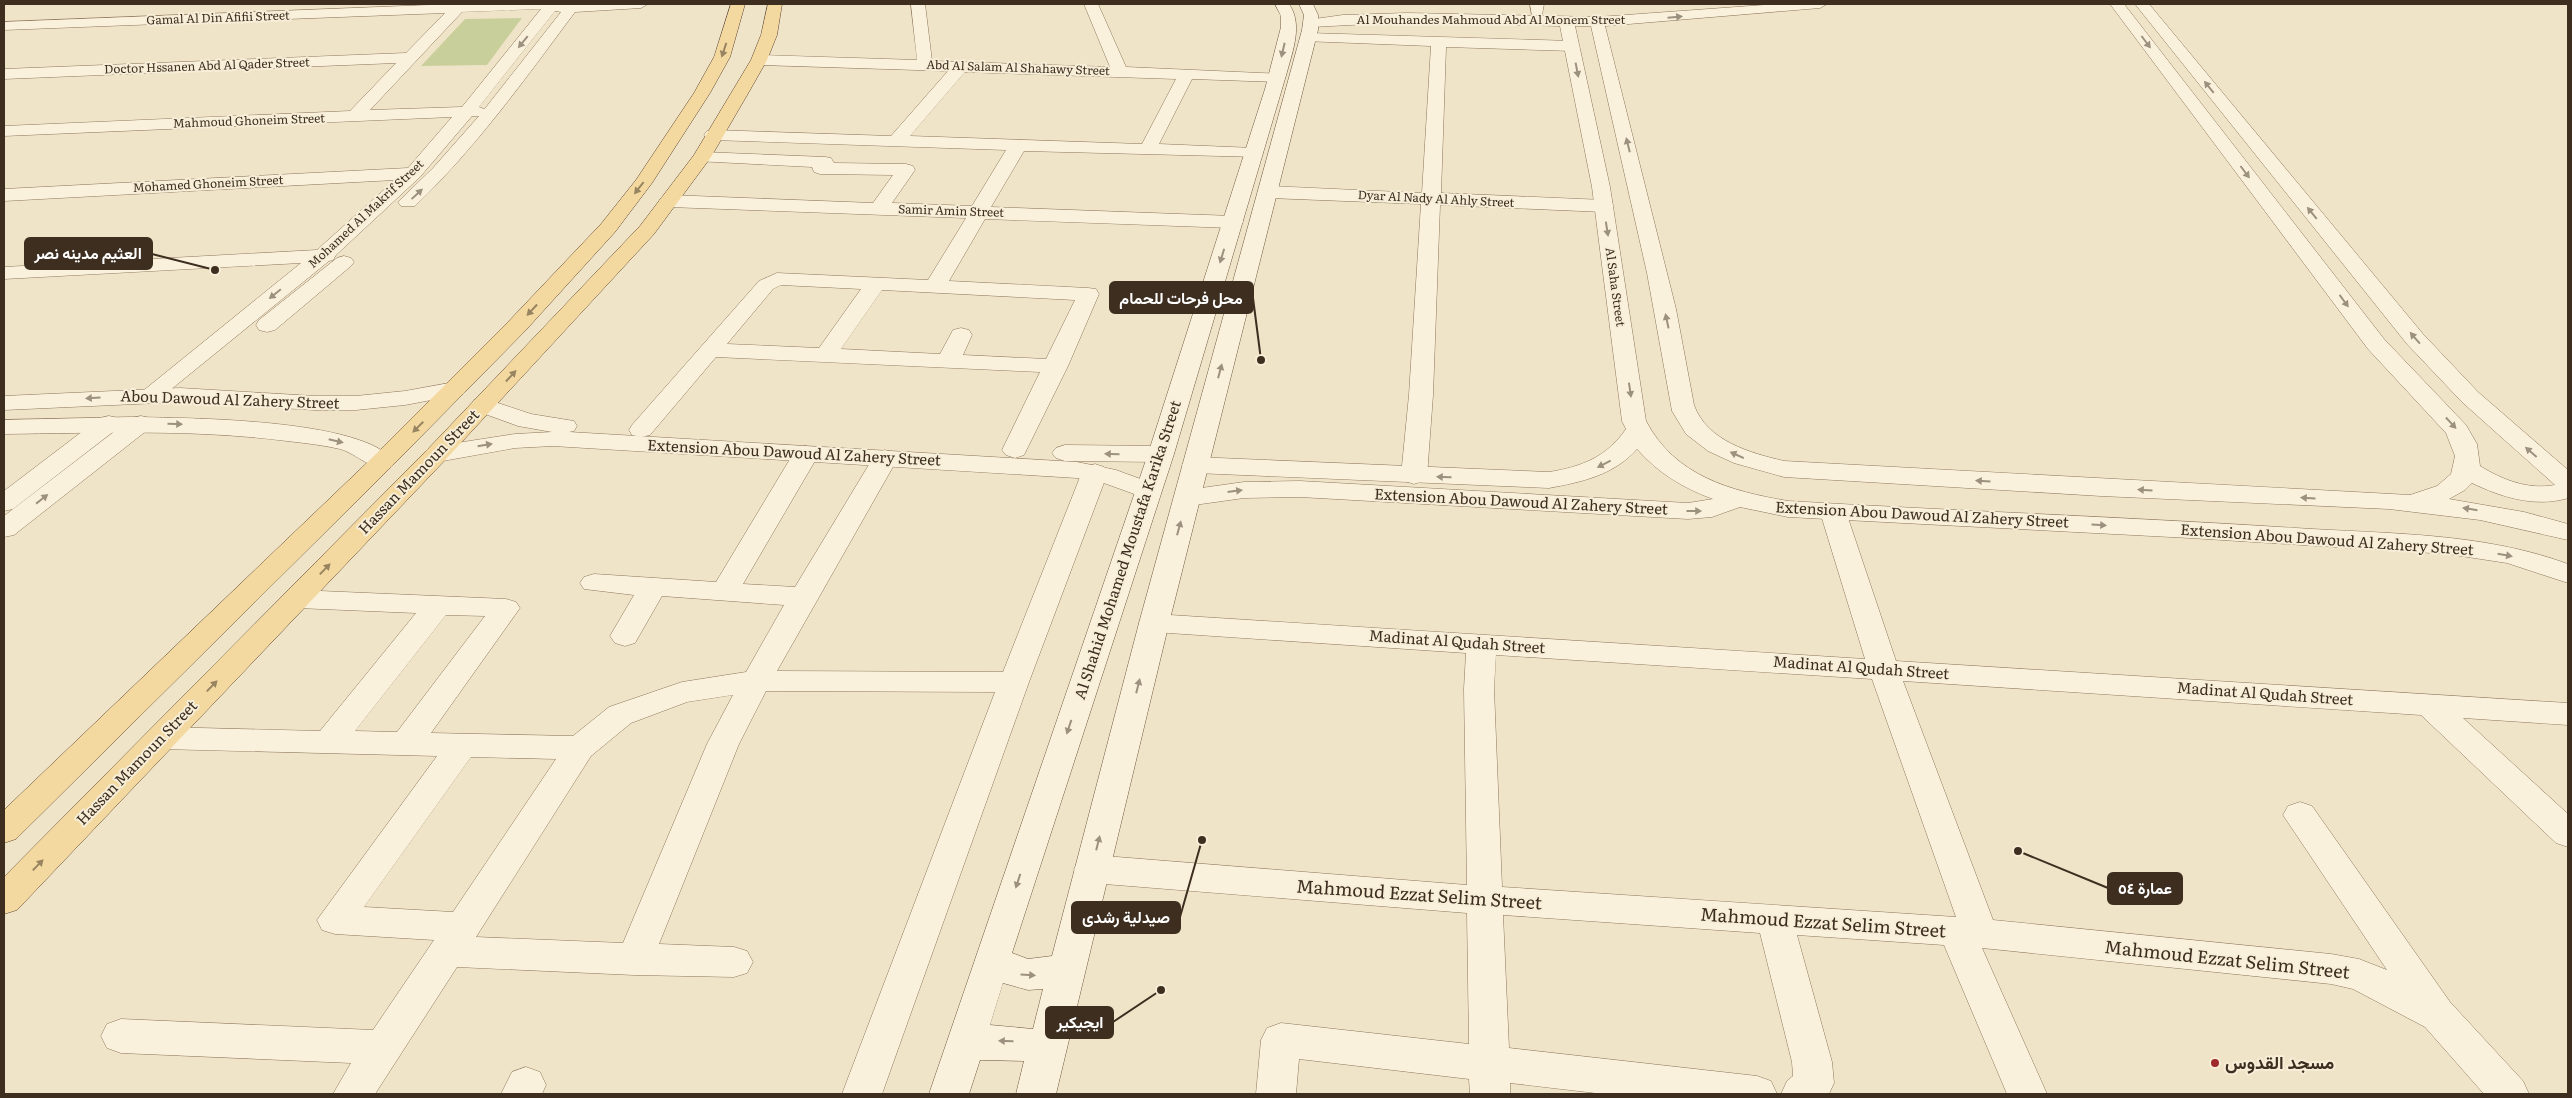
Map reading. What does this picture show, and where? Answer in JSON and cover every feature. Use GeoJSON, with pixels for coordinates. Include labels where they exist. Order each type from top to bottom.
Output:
{"type":"FeatureCollection","features":[{"type":"Feature","properties":{"kind":"main road","name":"Hassan Mamoun Street"},"geometry":{"type":"LineString","coordinates":[[4,830],[382,462],[455,389],[608,228],[643,183],[687,119],[722,57],[738,4]]}},
{"type":"Feature","properties":{"kind":"main road","name":"Hassan Mamoun Street"},"geometry":{"type":"LineString","coordinates":[[4,900],[437,454],[647,230],[708,146],[759,60],[769,35],[775,4]]}},
{"type":"Feature","properties":{"kind":"street","name":"Gamal Al Din Afifii Street"},"geometry":{"type":"LineString","coordinates":[[4,26],[562,5],[641,4]]}},
{"type":"Feature","properties":{"kind":"street"},"geometry":{"type":"LineString","coordinates":[[918,4],[925,64]]}},
{"type":"Feature","properties":{"kind":"street"},"geometry":{"type":"LineString","coordinates":[[1091,4],[1120,72]]}},
{"type":"Feature","properties":{"kind":"street","name":"Al Shahid Mohamed Moustafa Karika Street"},"geometry":{"type":"LineString","coordinates":[[949,1094],[992,959],[1161,454],[1233,222],[1277,77],[1289,23],[1287,12],[1282,4]]}},
{"type":"Feature","properties":{"kind":"street","name":"Al Mouhandes Mahmoud Abd Al Monem Street"},"geometry":{"type":"LineString","coordinates":[[1308,22],[1355,12],[1520,8],[1618,10],[1699,4]]}},
{"type":"Feature","properties":{"kind":"street","name":"Al Mouhandes Mahmoud Abd Al Monem Street"},"geometry":{"type":"LineString","coordinates":[[1355,12],[1570,33],[1598,26],[1820,4]]}},
{"type":"Feature","properties":{"kind":"street"},"geometry":{"type":"LineString","coordinates":[[2117,4],[2376,344],[2457,430],[2469,452],[2468,470],[2453,488],[2426,499],[2410,502]]}},
{"type":"Feature","properties":{"kind":"street"},"geometry":{"type":"LineString","coordinates":[[2142,4],[2415,339],[2477,403],[2568,483]]}},
{"type":"Feature","properties":{"kind":"street","name":"Mohamed Al Makrif Street"},"geometry":{"type":"LineString","coordinates":[[329,263],[360,247],[440,172],[493,110],[562,5]]}},
{"type":"Feature","properties":{"kind":"street","name":"Mohamed Al Makrif Street"},"geometry":{"type":"LineString","coordinates":[[250,339],[329,263],[562,5]]}},
{"type":"Feature","properties":{"kind":"street"},"geometry":{"type":"LineString","coordinates":[[355,116],[457,9]]}},
{"type":"Feature","properties":{"kind":"street"},"geometry":{"type":"LineString","coordinates":[[1414,476],[1421,395],[1431,199],[1435,42],[1431,19]]}},
{"type":"Feature","properties":{"kind":"street"},"geometry":{"type":"LineString","coordinates":[[1036,1094],[1186,498],[1268,192],[1308,22],[1435,42],[1570,33]]}},
{"type":"Feature","properties":{"kind":"street"},"geometry":{"type":"LineString","coordinates":[[1598,26],[1637,179],[1686,416],[1702,435],[1728,452],[1745,459],[1784,469],[2146,490],[2410,502],[2495,513],[2568,532]]}},
{"type":"Feature","properties":{"kind":"street","name":"Al Saha Street"},"geometry":{"type":"LineString","coordinates":[[1570,33],[1601,188],[1634,421],[1638,431],[1652,451],[1677,471],[1736,499]]}},
{"type":"Feature","properties":{"kind":"street","name":"Doctor Hssanen Abd Al Qader Street"},"geometry":{"type":"LineString","coordinates":[[4,74],[410,58]]}},
{"type":"Feature","properties":{"kind":"street","name":"Abd Al Salam Al Shahawy Street"},"geometry":{"type":"LineString","coordinates":[[759,60],[1277,77]]}},
{"type":"Feature","properties":{"kind":"street"},"geometry":{"type":"LineString","coordinates":[[897,140],[961,66]]}},
{"type":"Feature","properties":{"kind":"street"},"geometry":{"type":"LineString","coordinates":[[1148,149],[1186,74]]}},
{"type":"Feature","properties":{"kind":"street","name":"Mahmoud Ghoneim Street"},"geometry":{"type":"LineString","coordinates":[[4,131],[493,110]]}},
{"type":"Feature","properties":{"kind":"street"},"geometry":{"type":"LineString","coordinates":[[708,146],[844,138],[1254,153]]}},
{"type":"Feature","properties":{"kind":"street"},"geometry":{"type":"LineString","coordinates":[[788,206],[844,138]]}},
{"type":"Feature","properties":{"kind":"street"},"geometry":{"type":"LineString","coordinates":[[935,286],[1019,144]]}},
{"type":"Feature","properties":{"kind":"street"},"geometry":{"type":"LineString","coordinates":[[708,146],[822,165],[906,170],[878,209]]}},
{"type":"Feature","properties":{"kind":"street","name":"Mohamed Ghoneim Street"},"geometry":{"type":"LineString","coordinates":[[4,195],[412,173]]}},
{"type":"Feature","properties":{"kind":"street","name":"Dyar Al Nady Al Ahly Street"},"geometry":{"type":"LineString","coordinates":[[1268,192],[1431,199],[1624,186],[1637,179]]}},
{"type":"Feature","properties":{"kind":"street","name":"Samir Amin Street"},"geometry":{"type":"LineString","coordinates":[[669,201],[1233,222]]}},
{"type":"Feature","properties":{"kind":"street"},"geometry":{"type":"LineString","coordinates":[[4,287],[302,271],[329,263]]}},
{"type":"Feature","properties":{"kind":"street"},"geometry":{"type":"LineString","coordinates":[[4,273],[329,263]]}},
{"type":"Feature","properties":{"kind":"street","name":"Mohamed Al Makrif Street"},"geometry":{"type":"LineString","coordinates":[[150,395],[302,271]]}},
{"type":"Feature","properties":{"kind":"street"},"geometry":{"type":"LineString","coordinates":[[641,430],[709,350],[771,282],[784,278],[1088,294],[1056,366],[1015,450]]}},
{"type":"Feature","properties":{"kind":"street"},"geometry":{"type":"LineString","coordinates":[[826,355],[876,283]]}},
{"type":"Feature","properties":{"kind":"street"},"geometry":{"type":"LineString","coordinates":[[948,361],[961,335]]}},
{"type":"Feature","properties":{"kind":"street"},"geometry":{"type":"LineString","coordinates":[[709,350],[1056,366]]}},
{"type":"Feature","properties":{"kind":"street"},"geometry":{"type":"LineString","coordinates":[[180,395],[203,376]]}},
{"type":"Feature","properties":{"kind":"street","name":"Abou Dawoud Al Zahery Street"},"geometry":{"type":"LineString","coordinates":[[4,403],[150,395],[315,403],[380,401],[455,389]]}},
{"type":"Feature","properties":{"kind":"street"},"geometry":{"type":"LineString","coordinates":[[285,433],[309,425],[317,420],[322,414],[322,409],[315,403]]}},
{"type":"Feature","properties":{"kind":"street","name":"Extension Abou Dawoud Al Zahery Street"},"geometry":{"type":"LineString","coordinates":[[483,406],[512,417],[538,432],[806,454],[1085,465],[1161,454]]}},
{"type":"Feature","properties":{"kind":"street"},"geometry":{"type":"LineString","coordinates":[[4,503],[109,423]]}},
{"type":"Feature","properties":{"kind":"street","name":"Abou Dawoud Al Zahery Street"},"geometry":{"type":"LineString","coordinates":[[4,427],[141,423],[285,433],[342,442],[358,447],[382,462]]}},
{"type":"Feature","properties":{"kind":"street"},"geometry":{"type":"LineString","coordinates":[[4,529],[141,423]]}},
{"type":"Feature","properties":{"kind":"street","name":"Extension Abou Dawoud Al Zahery Street"},"geometry":{"type":"LineString","coordinates":[[437,454],[538,432],[641,430],[1015,450],[1085,465],[1148,491]]}},
{"type":"Feature","properties":{"kind":"street","name":"Extension Abou Dawoud Al Zahery Street"},"geometry":{"type":"LineString","coordinates":[[1186,498],[1244,490],[1276,479],[1414,476],[1549,480],[1570,477],[1605,464],[1619,456],[1629,446],[1638,431]]}},
{"type":"Feature","properties":{"kind":"street"},"geometry":{"type":"LineString","coordinates":[[724,592],[806,454]]}},
{"type":"Feature","properties":{"kind":"street"},"geometry":{"type":"LineString","coordinates":[[634,960],[722,744],[755,681],[885,458]]}},
{"type":"Feature","properties":{"kind":"street"},"geometry":{"type":"LineString","coordinates":[[862,1094],[1014,682],[1085,465]]}},
{"type":"Feature","properties":{"kind":"street","name":"Extension Abou Dawoud Al Zahery Street"},"geometry":{"type":"LineString","coordinates":[[1195,465],[1276,479],[1688,511],[1712,509],[1736,499],[1788,509],[2255,533],[2436,546],[2523,558],[2568,574]]}},
{"type":"Feature","properties":{"kind":"street"},"geometry":{"type":"LineString","coordinates":[[2468,470],[2491,482],[2520,492],[2548,494],[2568,490]]}},
{"type":"Feature","properties":{"kind":"street"},"geometry":{"type":"LineString","coordinates":[[1833,512],[1969,933],[2027,1094]]}},
{"type":"Feature","properties":{"kind":"street"},"geometry":{"type":"LineString","coordinates":[[594,584],[804,597]]}},
{"type":"Feature","properties":{"kind":"street"},"geometry":{"type":"LineString","coordinates":[[625,636],[653,587]]}},
{"type":"Feature","properties":{"kind":"street"},"geometry":{"type":"LineString","coordinates":[[297,599],[506,608],[406,744]]}},
{"type":"Feature","properties":{"kind":"street"},"geometry":{"type":"LineString","coordinates":[[329,742],[438,605]]}},
{"type":"Feature","properties":{"kind":"street","name":"Madinat Al Qudah Street"},"geometry":{"type":"LineString","coordinates":[[1154,623],[2568,714]]}},
{"type":"Feature","properties":{"kind":"street"},"geometry":{"type":"LineString","coordinates":[[1482,644],[1479,689],[1490,1079]]}},
{"type":"Feature","properties":{"kind":"street"},"geometry":{"type":"LineString","coordinates":[[353,1094],[580,748],[620,715],[646,703],[682,692],[755,681],[1014,682]]}},
{"type":"Feature","properties":{"kind":"street"},"geometry":{"type":"LineString","coordinates":[[2429,705],[2568,834]]}},
{"type":"Feature","properties":{"kind":"street"},"geometry":{"type":"LineString","coordinates":[[161,738],[580,748]]}},
{"type":"Feature","properties":{"kind":"street"},"geometry":{"type":"LineString","coordinates":[[462,745],[335,920],[454,939],[634,960],[734,962]]}},
{"type":"Feature","properties":{"kind":"street"},"geometry":{"type":"LineString","coordinates":[[2300,815],[2439,1016]]}},
{"type":"Feature","properties":{"kind":"street","name":"Mahmoud Ezzat Selim Street"},"geometry":{"type":"LineString","coordinates":[[1092,869],[1486,900],[1969,933],[2331,969],[2359,975],[2373,981],[2439,1016],[2509,1094]]}},
{"type":"Feature","properties":{"kind":"street"},"geometry":{"type":"LineString","coordinates":[[1775,920],[1812,1062],[1814,1083],[1801,1094]]}},
{"type":"Feature","properties":{"kind":"street"},"geometry":{"type":"LineString","coordinates":[[992,959],[1013,973],[1026,976],[1040,976],[1068,966]]}},
{"type":"Feature","properties":{"kind":"street"},"geometry":{"type":"LineString","coordinates":[[121,1036],[384,1048]]}},
{"type":"Feature","properties":{"kind":"street"},"geometry":{"type":"LineString","coordinates":[[1276,1094],[1281,1040],[1490,1079],[1757,1094]]}},
{"type":"Feature","properties":{"kind":"street"},"geometry":{"type":"LineString","coordinates":[[964,1045],[1007,1041],[1028,1043],[1047,1050]]}},
{"type":"Feature","properties":{"kind":"green space"},"geometry":{"type":"Polygon","coordinates":[[[522,18],[487,65],[421,66],[465,19],[522,18]]]}},
{"type":"Feature","properties":{"kind":"place","name":"العثيم مدينه نصر"},"geometry":{"type":"Point","coordinates":[215,270]}},
{"type":"Feature","properties":{"kind":"place","name":"محل فرحات للحمام"},"geometry":{"type":"Point","coordinates":[1261,360]}},
{"type":"Feature","properties":{"kind":"place","name":"صيدلية رشدى"},"geometry":{"type":"Point","coordinates":[1202,840]}},
{"type":"Feature","properties":{"kind":"place","name":"عمارة ٥٤"},"geometry":{"type":"Point","coordinates":[2018,851]}},
{"type":"Feature","properties":{"kind":"place","name":"ايجيكير"},"geometry":{"type":"Point","coordinates":[1161,990]}},
{"type":"Feature","properties":{"kind":"place","name":"مسجد القدوس"},"geometry":{"type":"Point","coordinates":[2215,1063]}}]}
